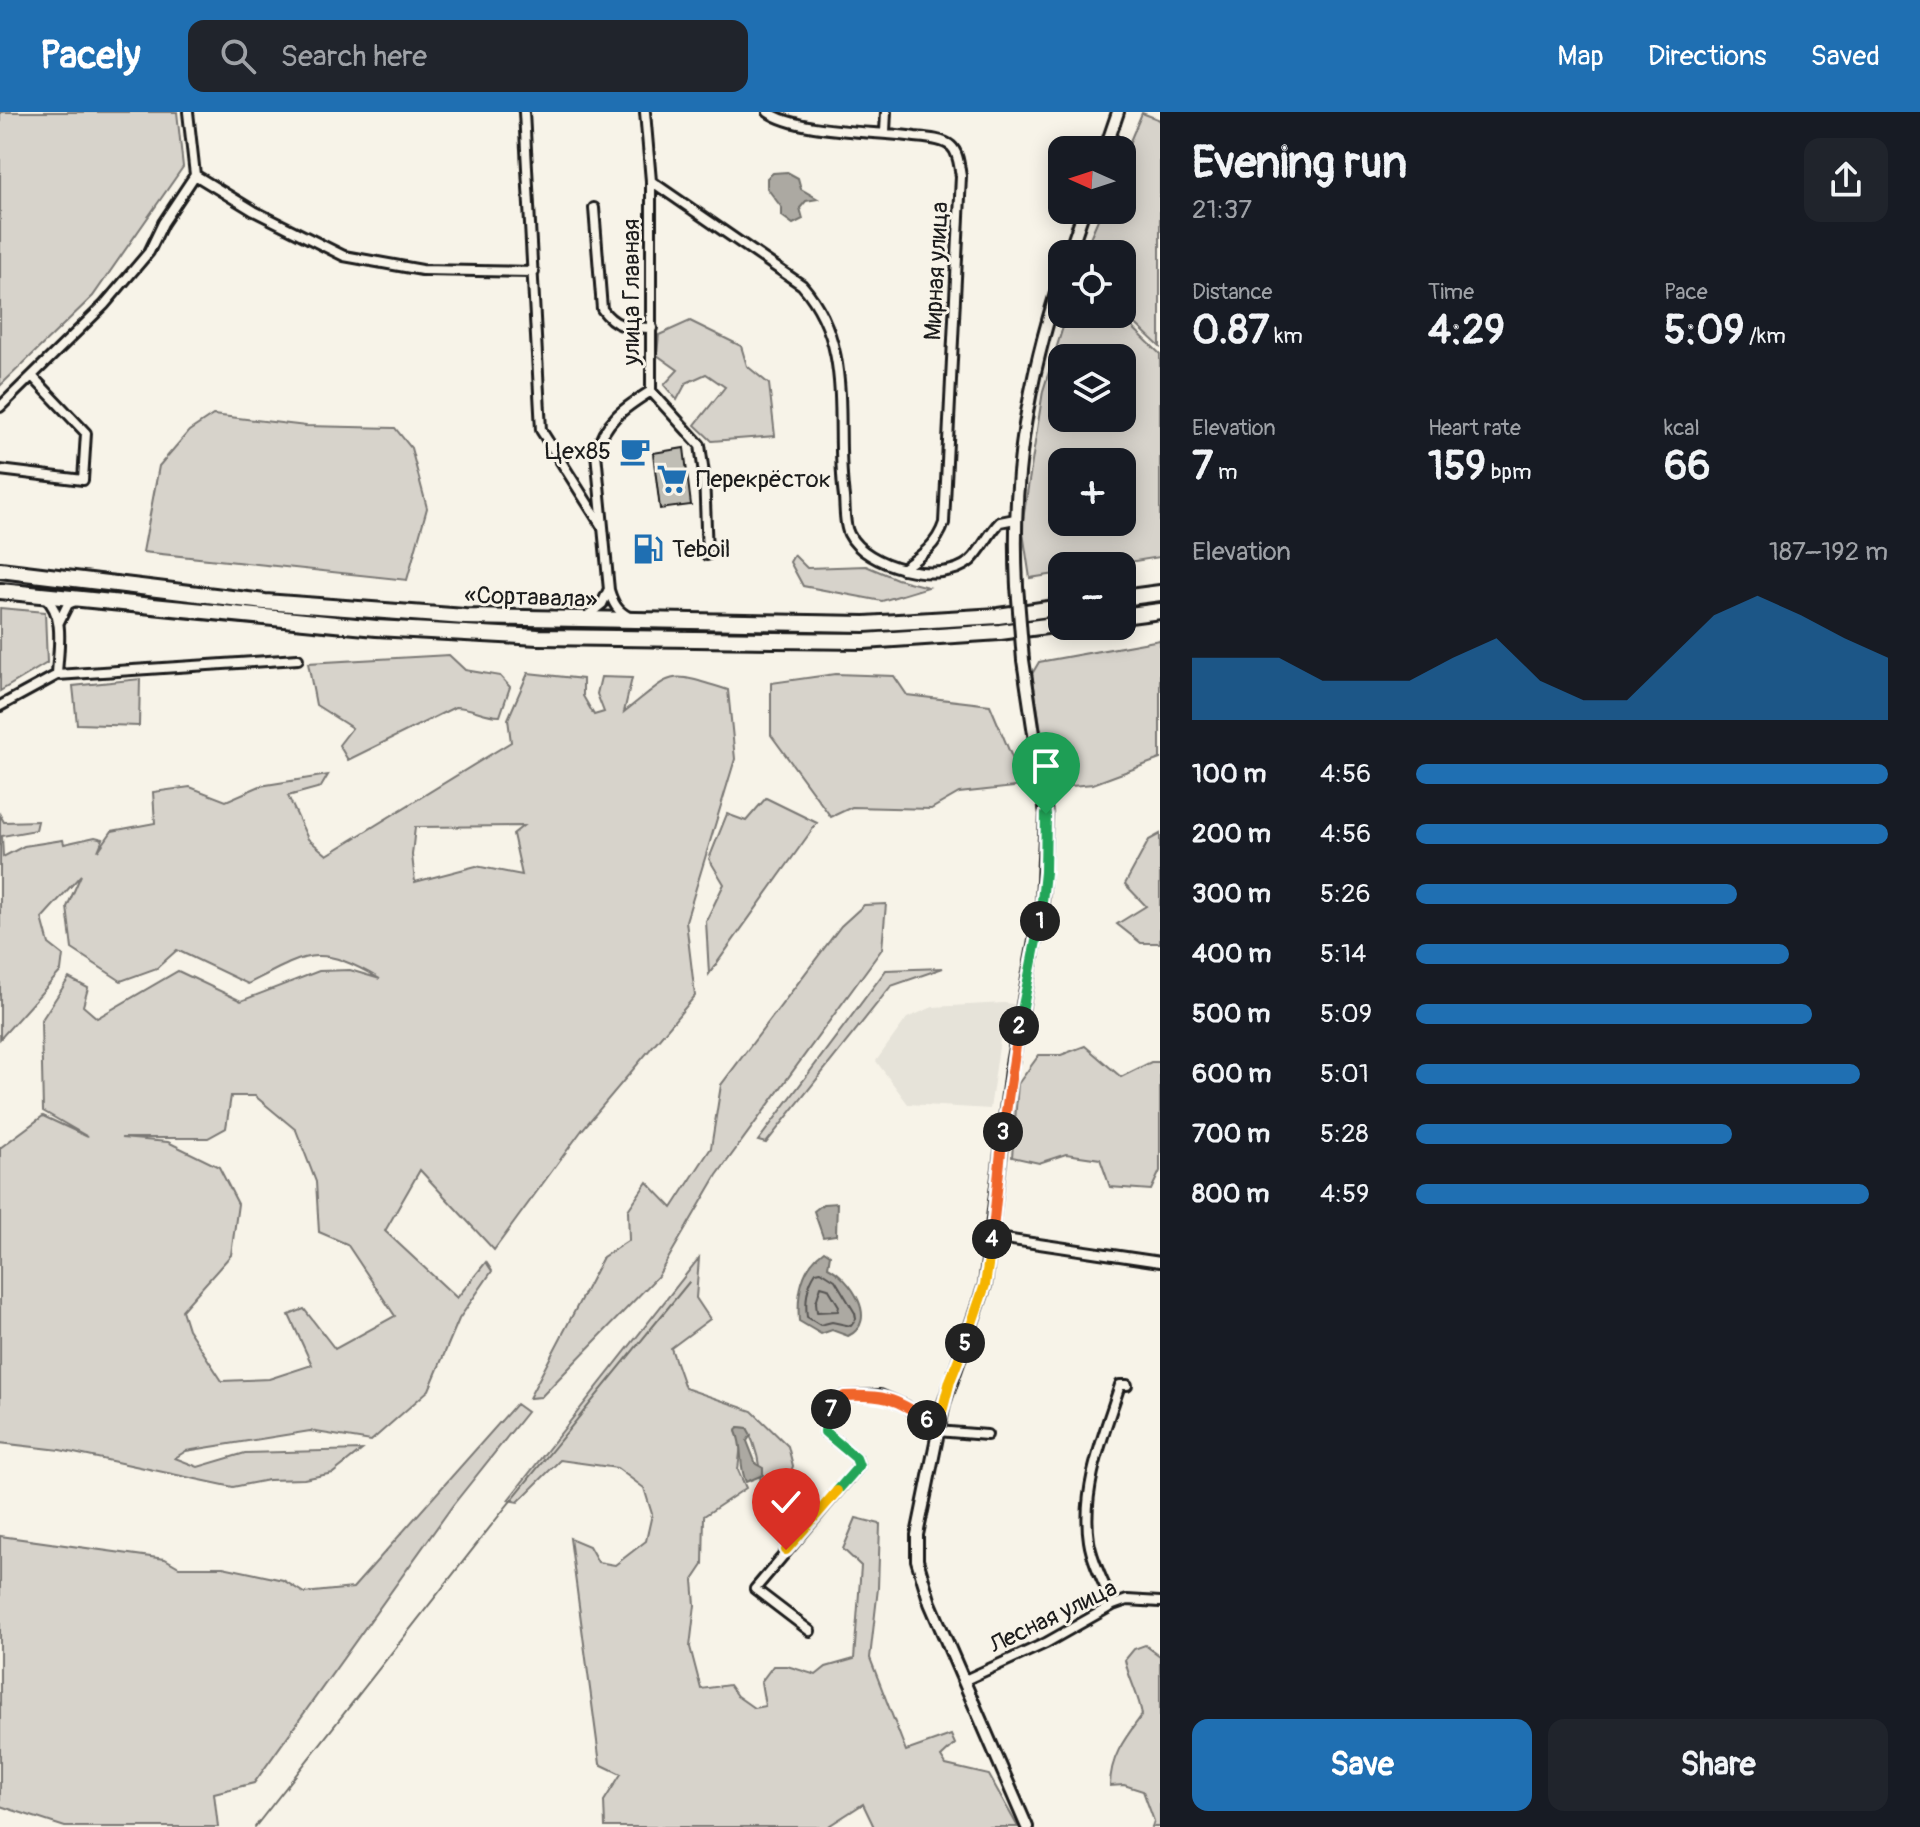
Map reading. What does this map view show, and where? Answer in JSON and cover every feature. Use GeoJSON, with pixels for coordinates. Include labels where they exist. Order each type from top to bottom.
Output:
{"type":"FeatureCollection","features":[{"type":"Feature","properties":{"kind":"highway","name":"«Сортавала»"},"geometry":{"type":"LineString","coordinates":[[0,570],[265,602],[465,617],[655,623],[865,624],[998,616],[1048,609]]}},
{"type":"Feature","properties":{"kind":"highway","name":"«Сортавала»"},"geometry":{"type":"LineString","coordinates":[[0,591],[376,628],[538,637],[864,641],[1048,626]]}},
{"type":"Feature","properties":{"kind":"highway"},"geometry":{"type":"LineString","coordinates":[[1136,596],[1160,593]]}},
{"type":"Feature","properties":{"kind":"highway"},"geometry":{"type":"LineString","coordinates":[[1136,614],[1160,611]]}},
{"type":"Feature","properties":{"kind":"street"},"geometry":{"type":"LineString","coordinates":[[0,407],[104,305],[149,252],[163,223],[195,175],[188,112]]}},
{"type":"Feature","properties":{"kind":"street"},"geometry":{"type":"LineString","coordinates":[[524,112],[541,430],[603,529]]}},
{"type":"Feature","properties":{"kind":"street","name":"улица Главная"},"geometry":{"type":"LineString","coordinates":[[609,590],[596,453],[600,434],[618,413],[651,391],[651,181],[645,112]]}},
{"type":"Feature","properties":{"kind":"street","name":"Мирная улица"},"geometry":{"type":"LineString","coordinates":[[768,112],[797,125],[885,132],[951,146],[957,155],[961,176],[944,523],[940,536],[931,548],[902,569]]}},
{"type":"Feature","properties":{"kind":"street"},"geometry":{"type":"LineString","coordinates":[[885,132],[886,112]]}},
{"type":"Feature","properties":{"kind":"street"},"geometry":{"type":"LineString","coordinates":[[1110,136],[1118,112]]}},
{"type":"Feature","properties":{"kind":"street"},"geometry":{"type":"LineString","coordinates":[[195,175],[254,211],[344,256],[422,270],[534,272]]}},
{"type":"Feature","properties":{"kind":"street"},"geometry":{"type":"LineString","coordinates":[[651,181],[802,285],[821,307],[834,346],[841,398],[842,484],[849,534],[862,547],[913,573],[945,572],[968,563],[1000,522],[1015,519]]}},
{"type":"Feature","properties":{"kind":"street"},"geometry":{"type":"LineString","coordinates":[[594,208],[602,309],[610,321],[621,327],[652,328]]}},
{"type":"Feature","properties":{"kind":"street"},"geometry":{"type":"LineString","coordinates":[[1027,1827],[930,1603],[917,1560],[921,1509],[937,1431],[950,1381],[985,1285],[1011,1069],[1038,932],[1045,872],[1046,814],[1023,660],[1015,519],[1016,479],[1030,384],[1048,322]]}},
{"type":"Feature","properties":{"kind":"street"},"geometry":{"type":"LineString","coordinates":[[0,470],[83,480],[86,433],[32,376]]}},
{"type":"Feature","properties":{"kind":"street"},"geometry":{"type":"LineString","coordinates":[[651,391],[700,445],[707,555]]}},
{"type":"Feature","properties":{"kind":"street"},"geometry":{"type":"LineString","coordinates":[[559,620],[584,618],[592,614],[609,590]]}},
{"type":"Feature","properties":{"kind":"street"},"geometry":{"type":"LineString","coordinates":[[609,590],[620,613],[655,623]]}},
{"type":"Feature","properties":{"kind":"street"},"geometry":{"type":"LineString","coordinates":[[45,596],[53,604],[59,622],[57,675]]}},
{"type":"Feature","properties":{"kind":"street"},"geometry":{"type":"LineString","coordinates":[[59,622],[68,604],[78,600]]}},
{"type":"Feature","properties":{"kind":"street"},"geometry":{"type":"LineString","coordinates":[[0,706],[57,675],[298,659]]}},
{"type":"Feature","properties":{"kind":"street"},"geometry":{"type":"LineString","coordinates":[[992,1237],[1160,1262]]}},
{"type":"Feature","properties":{"kind":"street"},"geometry":{"type":"LineString","coordinates":[[1113,1605],[1089,1545],[1087,1520],[1095,1459],[1120,1385],[1127,1385]]}},
{"type":"Feature","properties":{"kind":"street"},"geometry":{"type":"LineString","coordinates":[[810,1631],[755,1589],[859,1466],[856,1458],[825,1432],[827,1413],[844,1396],[880,1395],[906,1406],[937,1431],[968,1436],[987,1435]]}},
{"type":"Feature","properties":{"kind":"street","name":"Лесная улица"},"geometry":{"type":"LineString","coordinates":[[965,1680],[1046,1643],[1113,1605],[1127,1600],[1160,1602]]}},
{"type":"Feature","properties":{"kind":"shaded area"},"geometry":{"type":"Polygon","coordinates":[[[0,112],[177,112],[183,167],[93,296],[0,386],[0,112]]]}},
{"type":"Feature","properties":{"kind":"shaded area"},"geometry":{"type":"Polygon","coordinates":[[[1142,113],[1160,120],[1160,347],[1136,324],[1136,240],[1089,240],[1096,224],[1136,224],[1136,136],[1132,136],[1142,113]]]}},
{"type":"Feature","properties":{"kind":"shaded area"},"geometry":{"type":"Polygon","coordinates":[[[690,321],[741,346],[747,366],[769,384],[775,436],[712,441],[695,425],[725,387],[706,374],[686,383],[677,400],[664,385],[678,370],[657,355],[659,335],[690,321]]]}},
{"type":"Feature","properties":{"kind":"shaded area"},"geometry":{"type":"Polygon","coordinates":[[[1063,328],[1133,328],[1160,354],[1160,557],[1136,561],[1136,552],[1048,552],[1048,575],[1030,578],[1022,526],[1048,375],[1048,432],[1136,432],[1136,344],[1058,344],[1063,328]]]}},
{"type":"Feature","properties":{"kind":"shaded area"},"geometry":{"type":"Polygon","coordinates":[[[213,415],[306,426],[395,428],[411,448],[427,508],[407,580],[143,552],[159,466],[189,431],[213,415]]]}},
{"type":"Feature","properties":{"kind":"shaded area"},"geometry":{"type":"Polygon","coordinates":[[[794,555],[807,568],[866,566],[928,587],[882,601],[803,586],[790,562],[794,555]]]}},
{"type":"Feature","properties":{"kind":"shaded area"},"geometry":{"type":"Polygon","coordinates":[[[0,608],[45,612],[47,663],[0,691],[0,608]]]}},
{"type":"Feature","properties":{"kind":"shaded area"},"geometry":{"type":"Polygon","coordinates":[[[1160,640],[1160,759],[1093,784],[1050,788],[1032,674],[1039,662],[1160,640]]]}},
{"type":"Feature","properties":{"kind":"shaded area"},"geometry":{"type":"Polygon","coordinates":[[[449,655],[465,670],[500,676],[510,687],[500,716],[455,707],[348,760],[339,745],[352,728],[316,705],[308,663],[449,655]]]}},
{"type":"Feature","properties":{"kind":"shaded area"},"geometry":{"type":"Polygon","coordinates":[[[528,673],[583,679],[583,696],[594,715],[604,712],[597,694],[601,677],[632,678],[624,712],[663,682],[672,678],[692,679],[728,690],[735,759],[686,921],[695,996],[582,1130],[494,1250],[420,1170],[385,1231],[457,1298],[486,1262],[492,1271],[459,1319],[429,1390],[371,1441],[310,1431],[186,1451],[175,1458],[198,1467],[245,1453],[362,1450],[333,1473],[304,1479],[268,1480],[233,1487],[60,1450],[0,1443],[0,1148],[43,1116],[88,1137],[43,1111],[41,1021],[69,978],[88,988],[83,1006],[97,1018],[178,971],[241,1001],[319,971],[350,970],[380,979],[342,960],[313,956],[285,965],[248,984],[177,950],[157,968],[121,981],[72,949],[67,907],[81,875],[42,918],[49,944],[63,955],[61,971],[0,1039],[0,815],[4,822],[38,821],[36,830],[2,836],[3,857],[24,846],[63,840],[64,844],[95,837],[103,839],[98,851],[112,831],[155,823],[153,792],[190,787],[226,801],[260,786],[328,775],[321,787],[288,796],[308,839],[327,855],[511,742],[508,719],[528,673]],[[523,826],[415,827],[412,855],[415,882],[476,866],[522,875],[513,834],[523,826]],[[231,1096],[226,1128],[208,1138],[121,1138],[168,1142],[219,1167],[238,1204],[231,1255],[182,1310],[188,1329],[222,1381],[269,1379],[312,1365],[289,1315],[304,1309],[335,1349],[395,1316],[347,1244],[319,1232],[316,1182],[296,1130],[255,1096],[231,1096]]]}},
{"type":"Feature","properties":{"kind":"shaded area"},"geometry":{"type":"Polygon","coordinates":[[[835,674],[894,676],[907,695],[990,705],[1024,786],[959,793],[931,809],[852,807],[831,817],[771,735],[771,683],[835,674]]]}},
{"type":"Feature","properties":{"kind":"shaded area"},"geometry":{"type":"Polygon","coordinates":[[[140,679],[139,726],[77,724],[73,686],[140,679]]]}},
{"type":"Feature","properties":{"kind":"shaded area"},"geometry":{"type":"Polygon","coordinates":[[[766,798],[817,823],[709,974],[706,921],[724,884],[709,859],[727,814],[746,821],[766,798]]]}},
{"type":"Feature","properties":{"kind":"shaded area"},"geometry":{"type":"Polygon","coordinates":[[[1160,834],[1160,943],[1141,943],[1117,924],[1146,906],[1125,884],[1149,840],[1160,834]]]}},
{"type":"Feature","properties":{"kind":"shaded area"},"geometry":{"type":"Polygon","coordinates":[[[886,904],[882,949],[717,1175],[658,1276],[541,1397],[529,1398],[603,1257],[629,1240],[628,1210],[647,1182],[672,1208],[711,1148],[721,1085],[841,926],[864,905],[886,904]]]}},
{"type":"Feature","properties":{"kind":"shaded area"},"geometry":{"type":"Polygon","coordinates":[[[943,968],[891,986],[766,1143],[758,1141],[886,970],[943,968]]]}},
{"type":"Feature","properties":{"kind":"shaded area"},"geometry":{"type":"Polygon","coordinates":[[[1014,1004],[1001,1033],[990,1109],[908,1104],[876,1061],[907,1018],[933,1007],[1014,1004]]]}},
{"type":"Feature","properties":{"kind":"shaded area"},"geometry":{"type":"Polygon","coordinates":[[[1085,1046],[1121,1077],[1151,1062],[1160,1062],[1160,1171],[1151,1190],[1110,1187],[1100,1159],[1066,1154],[1039,1163],[1012,1157],[1018,1084],[1039,1055],[1061,1055],[1085,1046]]]}},
{"type":"Feature","properties":{"kind":"shaded area"},"geometry":{"type":"Polygon","coordinates":[[[699,1258],[696,1298],[710,1319],[671,1348],[685,1388],[752,1411],[788,1446],[793,1466],[783,1493],[760,1498],[759,1462],[754,1445],[747,1428],[738,1427],[736,1431],[741,1444],[738,1470],[746,1488],[704,1516],[703,1565],[693,1580],[695,1605],[690,1647],[701,1689],[729,1685],[737,1696],[754,1708],[765,1706],[761,1682],[773,1666],[787,1666],[816,1675],[826,1667],[854,1659],[861,1566],[843,1549],[856,1518],[880,1524],[878,1588],[870,1658],[906,1751],[951,1735],[955,1744],[941,1757],[946,1765],[989,1775],[1018,1827],[874,1827],[863,1804],[827,1827],[605,1827],[604,1801],[621,1774],[600,1764],[570,1538],[589,1546],[598,1562],[615,1565],[646,1541],[652,1514],[644,1488],[617,1468],[560,1460],[518,1502],[508,1500],[699,1258]]]}},
{"type":"Feature","properties":{"kind":"shaded area"},"geometry":{"type":"Polygon","coordinates":[[[516,1404],[527,1412],[453,1505],[254,1783],[214,1793],[218,1827],[65,1827],[0,1806],[0,1536],[165,1559],[179,1567],[223,1567],[283,1580],[304,1593],[353,1588],[516,1404]]]}},
{"type":"Feature","properties":{"kind":"shaded area"},"geometry":{"type":"Polygon","coordinates":[[[1145,1645],[1160,1656],[1160,1827],[1152,1827],[1154,1821],[1143,1791],[1124,1785],[1110,1786],[1116,1757],[1142,1715],[1125,1660],[1134,1649],[1145,1645]]]}},
{"type":"Feature","properties":{"kind":"water"},"geometry":{"type":"Polygon","coordinates":[[[787,172],[798,178],[801,189],[818,199],[806,201],[800,208],[803,219],[793,224],[782,216],[782,208],[767,188],[767,178],[773,173],[787,172]]]}},
{"type":"Feature","properties":{"kind":"water"},"geometry":{"type":"Polygon","coordinates":[[[837,1203],[836,1235],[823,1237],[814,1211],[823,1204],[837,1203]]]}},
{"type":"Feature","properties":{"kind":"water"},"geometry":{"type":"Polygon","coordinates":[[[824,1251],[830,1255],[828,1267],[845,1280],[862,1310],[857,1329],[848,1336],[832,1330],[821,1334],[799,1321],[799,1301],[805,1273],[824,1251]]]}},
{"type":"Feature","properties":{"kind":"water"},"geometry":{"type":"Polygon","coordinates":[[[738,1427],[747,1428],[751,1435],[747,1441],[756,1464],[763,1468],[763,1475],[746,1482],[736,1431],[738,1427]]]}},
{"type":"Feature","properties":{"kind":"building","name":"Перекрёсток"},"geometry":{"type":"Polygon","coordinates":[[[684,448],[691,505],[660,509],[653,453],[684,448]]]}},
{"type":"Feature","properties":{"kind":"waterway"},"geometry":{"type":"LineString","coordinates":[[255,1827],[505,1508],[689,1282]]}},
{"type":"Feature","properties":{"kind":"place","name":"Цех85"},"geometry":{"type":"Point","coordinates":[635,451]}},
{"type":"Feature","properties":{"kind":"place","name":"Перекрёсток"},"geometry":{"type":"Point","coordinates":[672,479]}},
{"type":"Feature","properties":{"kind":"place","name":"Teboil"},"geometry":{"type":"Point","coordinates":[648,549]}},
{"type":"Feature","properties":{"kind":"route"},"geometry":{"type":"LineString","coordinates":[[786,1550],[859,1466],[856,1458],[825,1432],[827,1413],[844,1396],[880,1395],[906,1406],[937,1431],[950,1381],[985,1285],[990,1258],[1011,1069],[1042,903],[1046,814]]}}]}
